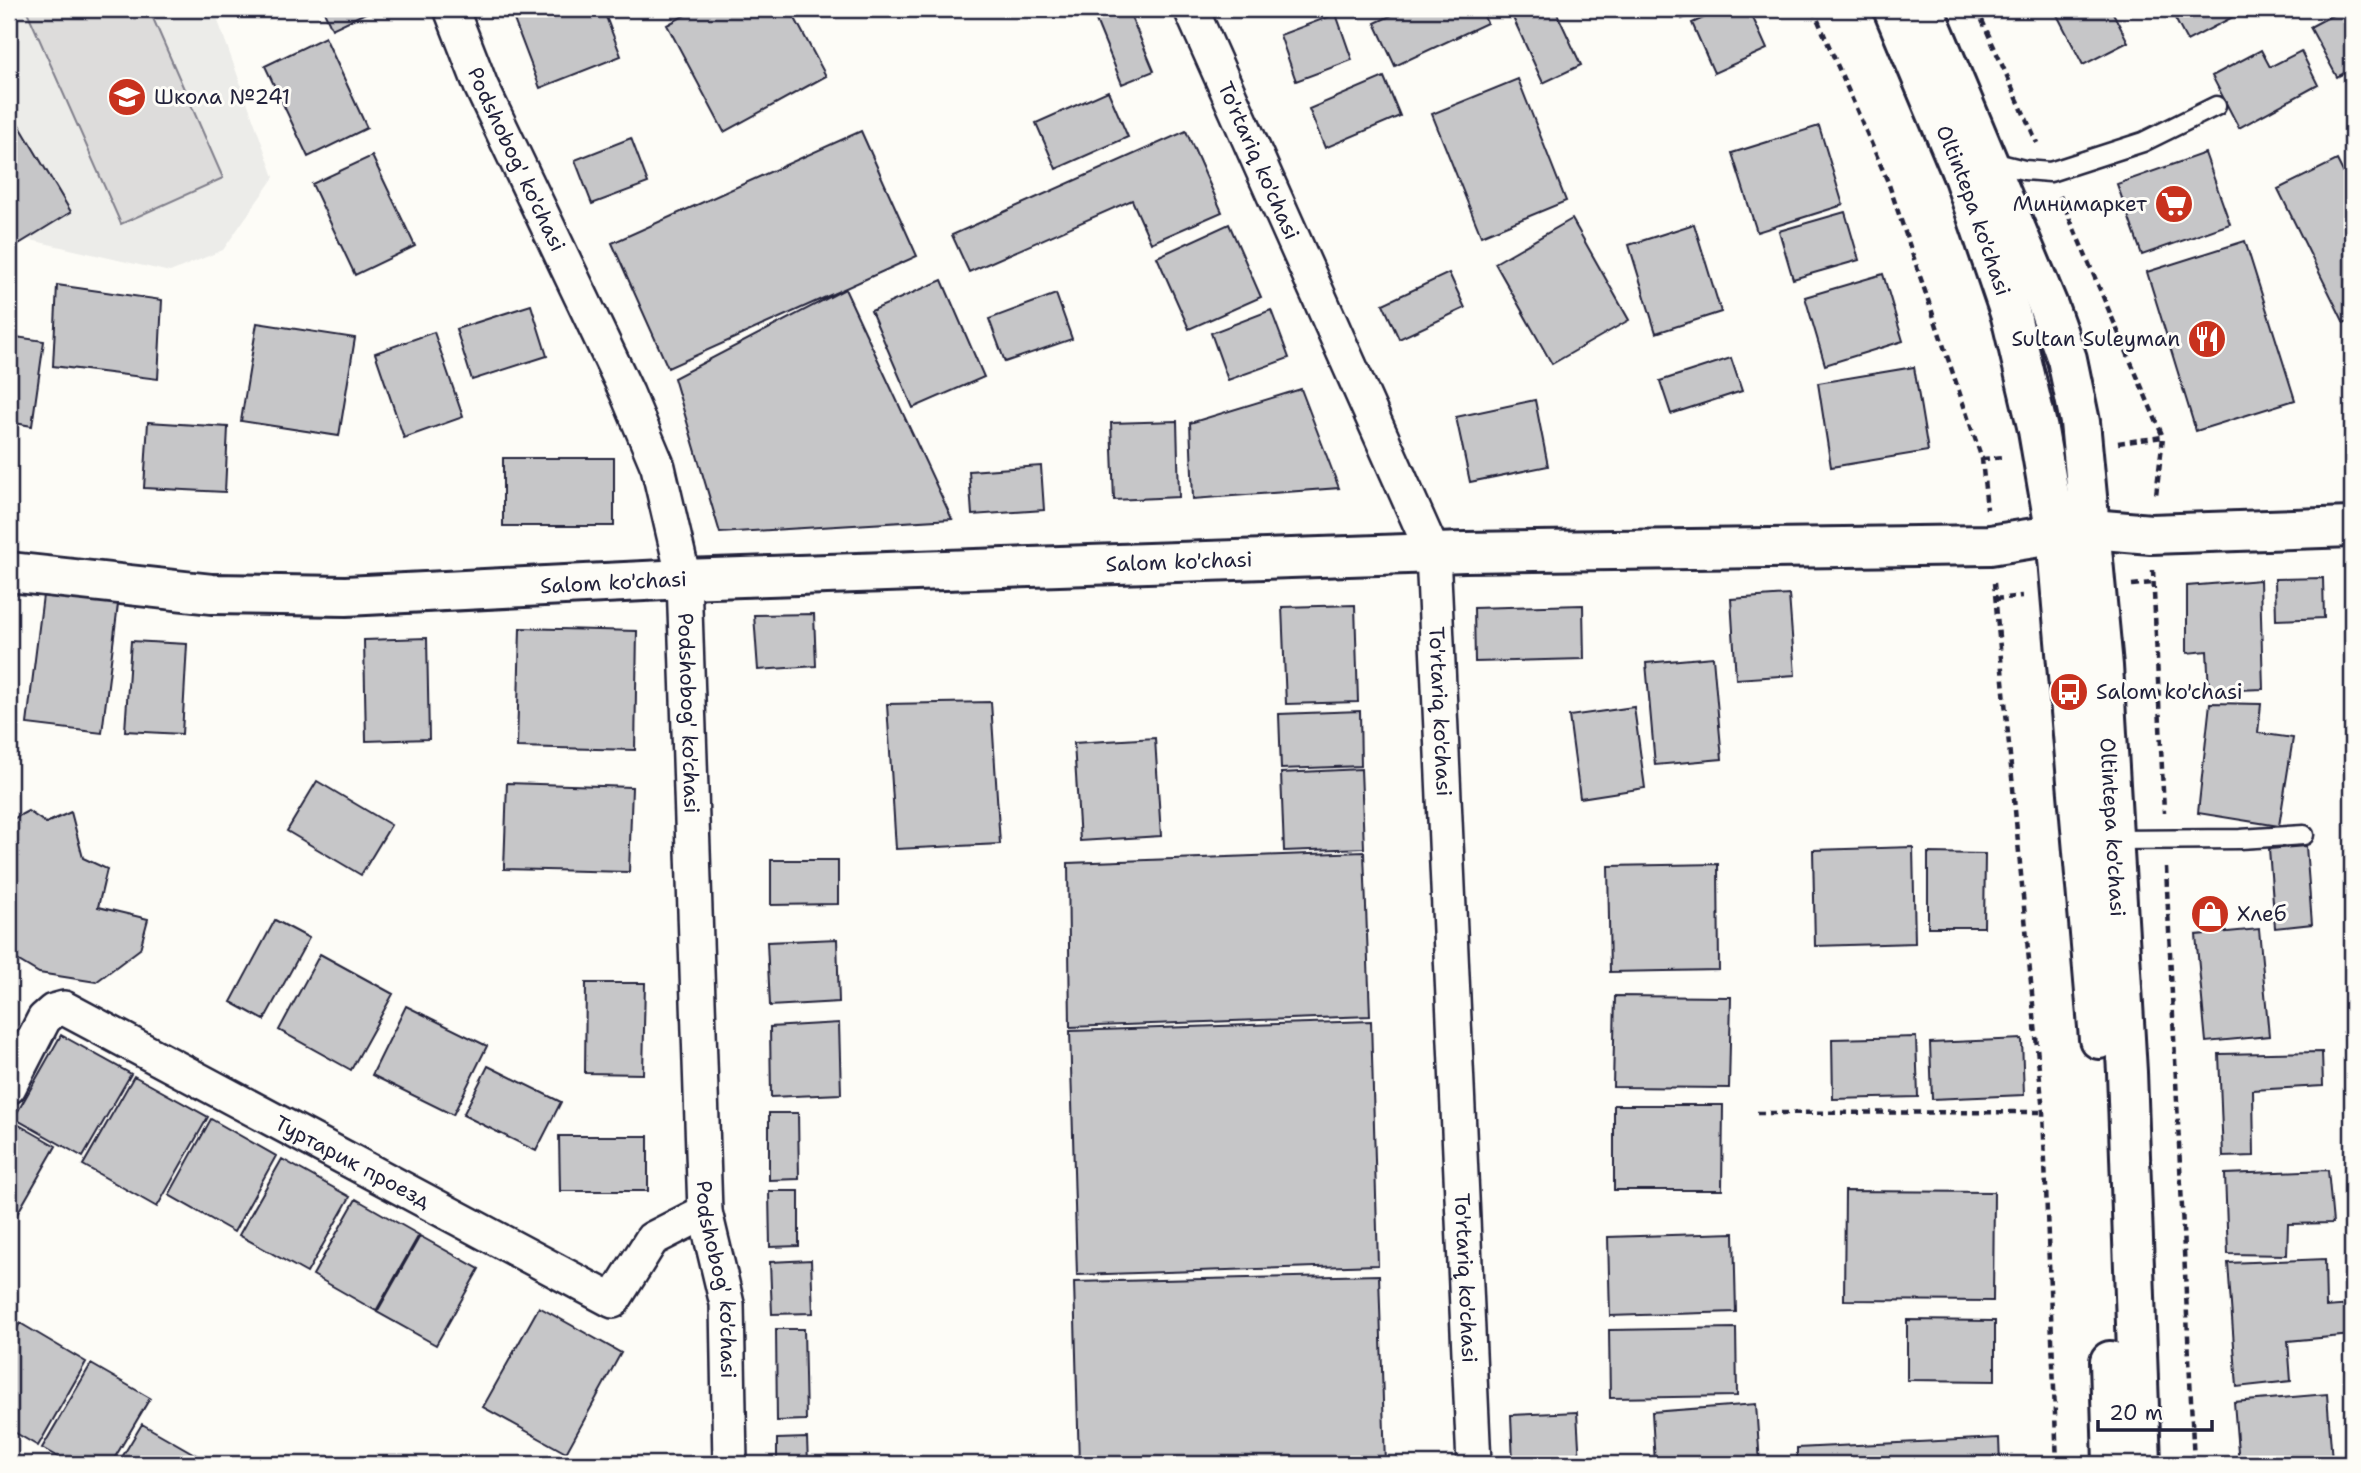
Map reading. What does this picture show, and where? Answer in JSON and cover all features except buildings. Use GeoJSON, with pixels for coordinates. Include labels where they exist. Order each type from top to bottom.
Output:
{"type":"FeatureCollection","features":[{"type":"Feature","properties":{"kind":"main road","name":"Oltintepa ko'chasi"},"geometry":{"type":"LineString","coordinates":[[1893,9],[1964,178],[2011,316],[2036,417],[2073,532],[2103,666],[2127,1072],[2141,1464]]}},
{"type":"Feature","properties":{"kind":"main road","name":"Oltintepa ko'chasi"},"geometry":{"type":"LineString","coordinates":[[1924,9],[1988,160],[2067,359],[2080,422],[2073,532],[2102,1074],[2113,1464]]}},
{"type":"Feature","properties":{"kind":"main road","name":"Salom ko'chasi"},"geometry":{"type":"LineString","coordinates":[[9,572],[212,594],[346,596],[684,579],[1433,553],[1990,545],[2073,532],[2151,534],[2352,527]]}},
{"type":"Feature","properties":{"kind":"street","name":"Podshobog' ko'chasi"},"geometry":{"type":"LineString","coordinates":[[451,9],[481,86],[627,393],[658,467],[684,579],[705,1212],[727,1304],[730,1464]]}},
{"type":"Feature","properties":{"kind":"street","name":"To'rtariq ko'chasi"},"geometry":{"type":"LineString","coordinates":[[1191,9],[1433,553],[1474,1464]]}},
{"type":"Feature","properties":{"kind":"street","name":"Туртарик проезд"},"geometry":{"type":"LineString","coordinates":[[9,1087],[44,1019],[53,1011],[64,1008],[613,1301],[652,1239],[705,1212]]}},
{"type":"Feature","properties":{"kind":"lane"},"geometry":{"type":"LineString","coordinates":[[1988,160],[2024,170],[2050,172],[2143,142],[2216,106]]}},
{"type":"Feature","properties":{"kind":"lane"},"geometry":{"type":"LineString","coordinates":[[2113,840],[2240,839],[2304,835]]}},
{"type":"Feature","properties":{"kind":"path"},"geometry":{"type":"LineString","coordinates":[[1813,9],[1888,182],[1982,459],[2043,1112],[2057,1464]]}},
{"type":"Feature","properties":{"kind":"path"},"geometry":{"type":"LineString","coordinates":[[2112,444],[2163,437]]}},
{"type":"Feature","properties":{"kind":"path"},"geometry":{"type":"LineString","coordinates":[[1982,459],[2006,457]]}},
{"type":"Feature","properties":{"kind":"path"},"geometry":{"type":"LineString","coordinates":[[2124,586],[2153,583]]}},
{"type":"Feature","properties":{"kind":"path"},"geometry":{"type":"LineString","coordinates":[[1995,599],[2026,595]]}},
{"type":"Feature","properties":{"kind":"path"},"geometry":{"type":"LineString","coordinates":[[1757,1113],[2043,1112]]}},
{"type":"Feature","properties":{"kind":"shaded area","name":"Школа №241"},"geometry":{"type":"Polygon","coordinates":[[[9,9],[233,9],[217,18],[274,177],[223,250],[170,272],[9,235],[9,9]]]}},
{"type":"Feature","properties":{"kind":"shaded area"},"geometry":{"type":"Polygon","coordinates":[[[26,9],[149,9],[223,178],[121,224],[26,9]]]}},
{"type":"Feature","properties":{"kind":"place","name":"Школа №241"},"geometry":{"type":"Point","coordinates":[127,97]}},
{"type":"Feature","properties":{"kind":"place","name":"Минимаркет"},"geometry":{"type":"Point","coordinates":[2174,204]}},
{"type":"Feature","properties":{"kind":"place","name":"Sultan Suleyman"},"geometry":{"type":"Point","coordinates":[2207,339]}},
{"type":"Feature","properties":{"kind":"place","name":"Salom ko'chasi"},"geometry":{"type":"Point","coordinates":[2069,692]}},
{"type":"Feature","properties":{"kind":"place","name":"Хлеб"},"geometry":{"type":"Point","coordinates":[2210,914]}}]}
